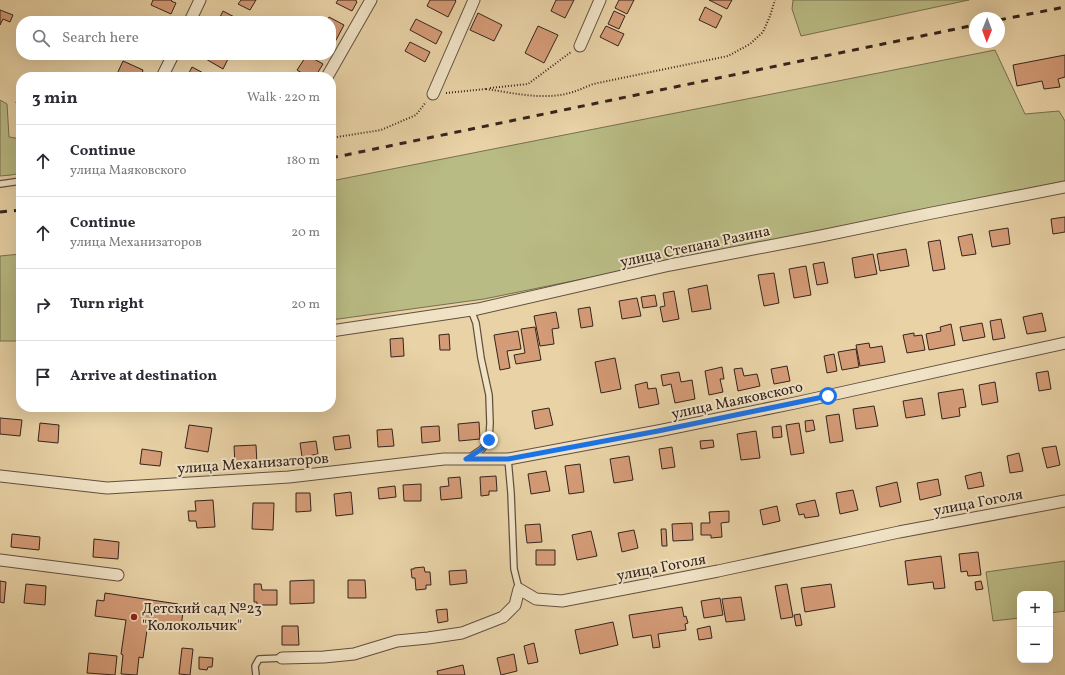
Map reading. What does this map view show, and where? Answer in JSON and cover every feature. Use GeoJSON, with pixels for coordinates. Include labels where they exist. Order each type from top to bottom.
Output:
{"type":"FeatureCollection","features":[{"type":"Feature","properties":{"kind":"street"},"geometry":{"type":"LineString","coordinates":[[192,16],[200,0]]}},
{"type":"Feature","properties":{"kind":"street"},"geometry":{"type":"LineString","coordinates":[[330,72],[371,0]]}},
{"type":"Feature","properties":{"kind":"street"},"geometry":{"type":"LineString","coordinates":[[433,94],[474,0]]}},
{"type":"Feature","properties":{"kind":"street"},"geometry":{"type":"LineString","coordinates":[[580,46],[600,0]]}},
{"type":"Feature","properties":{"kind":"street"},"geometry":{"type":"LineString","coordinates":[[164,72],[170,60]]}},
{"type":"Feature","properties":{"kind":"street","name":"улица Степана Разина"},"geometry":{"type":"LineString","coordinates":[[336,330],[471,310],[670,265],[1065,187]]}},
{"type":"Feature","properties":{"kind":"street","name":"улица Маяковского"},"geometry":{"type":"LineString","coordinates":[[508,459],[665,430],[795,403],[1065,343]]}},
{"type":"Feature","properties":{"kind":"street","name":"улица Механизаторов"},"geometry":{"type":"LineString","coordinates":[[0,476],[107,488],[289,477],[444,459],[508,459]]}},
{"type":"Feature","properties":{"kind":"street","name":"улица Гоголя"},"geometry":{"type":"LineString","coordinates":[[519,589],[536,599],[562,601],[718,571],[906,531],[1065,501]]}},
{"type":"Feature","properties":{"kind":"street"},"geometry":{"type":"LineString","coordinates":[[0,560],[118,575]]}},
{"type":"Feature","properties":{"kind":"street"},"geometry":{"type":"LineString","coordinates":[[282,658],[324,657],[354,654],[397,641],[462,633],[503,617],[515,605],[519,589]]}},
{"type":"Feature","properties":{"kind":"lane"},"geometry":{"type":"LineString","coordinates":[[0,184],[16,182]]}},
{"type":"Feature","properties":{"kind":"lane"},"geometry":{"type":"LineString","coordinates":[[466,459],[482,449],[489,440],[490,423],[489,395],[481,358],[476,323],[471,310]]}},
{"type":"Feature","properties":{"kind":"lane"},"geometry":{"type":"LineString","coordinates":[[508,459],[514,569],[519,589]]}},
{"type":"Feature","properties":{"kind":"lane"},"geometry":{"type":"LineString","coordinates":[[256,675],[255,666],[258,659],[282,658]]}},
{"type":"Feature","properties":{"kind":"path"},"geometry":{"type":"LineString","coordinates":[[486,88],[527,95],[552,96],[572,93],[593,84],[728,56],[750,44],[763,32],[775,0]]}},
{"type":"Feature","properties":{"kind":"path"},"geometry":{"type":"LineString","coordinates":[[336,137],[381,130],[416,115],[433,94],[528,84],[580,46]]}},
{"type":"Feature","properties":{"kind":"green space"},"geometry":{"type":"Polygon","coordinates":[[[793,0],[969,0],[801,36],[792,9],[793,0]]]}},
{"type":"Feature","properties":{"kind":"green space"},"geometry":{"type":"Polygon","coordinates":[[[995,50],[1025,114],[1059,111],[1065,121],[1065,181],[484,299],[336,319],[336,180],[995,50]]]}},
{"type":"Feature","properties":{"kind":"green space"},"geometry":{"type":"Polygon","coordinates":[[[0,100],[7,104],[9,137],[16,138],[16,174],[0,176],[0,100]]]}},
{"type":"Feature","properties":{"kind":"green space"},"geometry":{"type":"Polygon","coordinates":[[[16,254],[16,341],[0,341],[0,256],[16,254]]]}},
{"type":"Feature","properties":{"kind":"green space"},"geometry":{"type":"Polygon","coordinates":[[[1065,561],[1065,611],[1053,613],[1053,591],[1017,591],[1017,618],[993,621],[986,572],[1065,561]]]}},
{"type":"Feature","properties":{"kind":"building"},"geometry":{"type":"Polygon","coordinates":[[[153,0],[172,0],[171,1],[176,3],[171,14],[151,5],[153,0]]]}},
{"type":"Feature","properties":{"kind":"building"},"geometry":{"type":"Polygon","coordinates":[[[241,0],[256,0],[250,10],[238,4],[241,0]]]}},
{"type":"Feature","properties":{"kind":"building"},"geometry":{"type":"Polygon","coordinates":[[[338,0],[356,0],[357,2],[352,11],[336,3],[338,0]]]}},
{"type":"Feature","properties":{"kind":"building"},"geometry":{"type":"Polygon","coordinates":[[[430,0],[456,1],[448,17],[427,6],[430,0]]]}},
{"type":"Feature","properties":{"kind":"building"},"geometry":{"type":"Polygon","coordinates":[[[556,0],[574,0],[565,18],[551,11],[556,0]]]}},
{"type":"Feature","properties":{"kind":"building"},"geometry":{"type":"Polygon","coordinates":[[[619,0],[634,0],[627,14],[615,8],[619,0]]]}},
{"type":"Feature","properties":{"kind":"building"},"geometry":{"type":"Polygon","coordinates":[[[709,0],[732,0],[727,9],[709,0]]]}},
{"type":"Feature","properties":{"kind":"building"},"geometry":{"type":"Polygon","coordinates":[[[705,7],[722,16],[716,28],[699,20],[705,7]]]}},
{"type":"Feature","properties":{"kind":"building"},"geometry":{"type":"Polygon","coordinates":[[[0,10],[13,15],[10,22],[3,19],[0,25],[0,10]]]}},
{"type":"Feature","properties":{"kind":"building"},"geometry":{"type":"Polygon","coordinates":[[[223,11],[232,16],[220,16],[223,11]]]}},
{"type":"Feature","properties":{"kind":"building"},"geometry":{"type":"Polygon","coordinates":[[[614,11],[625,16],[619,29],[608,24],[614,11]]]}},
{"type":"Feature","properties":{"kind":"building"},"geometry":{"type":"Polygon","coordinates":[[[478,13],[502,25],[494,41],[470,30],[478,13]]]}},
{"type":"Feature","properties":{"kind":"building"},"geometry":{"type":"Polygon","coordinates":[[[416,19],[442,32],[436,44],[410,30],[416,19]]]}},
{"type":"Feature","properties":{"kind":"building"},"geometry":{"type":"Polygon","coordinates":[[[336,21],[344,25],[336,40],[336,21]]]}},
{"type":"Feature","properties":{"kind":"building"},"geometry":{"type":"Polygon","coordinates":[[[538,26],[558,35],[544,63],[525,53],[538,26]]]}},
{"type":"Feature","properties":{"kind":"building"},"geometry":{"type":"Polygon","coordinates":[[[606,26],[624,34],[618,46],[600,37],[606,26]]]}},
{"type":"Feature","properties":{"kind":"building"},"geometry":{"type":"Polygon","coordinates":[[[410,42],[430,52],[425,62],[405,51],[410,42]]]}},
{"type":"Feature","properties":{"kind":"building"},"geometry":{"type":"Polygon","coordinates":[[[1065,55],[1065,77],[1058,79],[1060,87],[1044,89],[1042,81],[1017,86],[1013,65],[1065,55]]]}},
{"type":"Feature","properties":{"kind":"building"},"geometry":{"type":"Polygon","coordinates":[[[208,60],[228,60],[223,69],[208,60]]]}},
{"type":"Feature","properties":{"kind":"building"},"geometry":{"type":"Polygon","coordinates":[[[304,60],[316,60],[323,64],[318,72],[300,72],[297,70],[304,60]]]}},
{"type":"Feature","properties":{"kind":"building"},"geometry":{"type":"Polygon","coordinates":[[[123,61],[143,70],[142,72],[118,72],[123,61]]]}},
{"type":"Feature","properties":{"kind":"building"},"geometry":{"type":"Polygon","coordinates":[[[192,67],[201,72],[190,72],[192,67]]]}},
{"type":"Feature","properties":{"kind":"building"},"geometry":{"type":"Polygon","coordinates":[[[1065,217],[1065,232],[1053,234],[1051,219],[1065,217]]]}},
{"type":"Feature","properties":{"kind":"building"},"geometry":{"type":"Polygon","coordinates":[[[1008,228],[1010,244],[992,247],[989,231],[1008,228]]]}},
{"type":"Feature","properties":{"kind":"building"},"geometry":{"type":"Polygon","coordinates":[[[972,234],[976,254],[962,256],[958,237],[972,234]]]}},
{"type":"Feature","properties":{"kind":"building"},"geometry":{"type":"Polygon","coordinates":[[[940,240],[945,269],[933,271],[928,242],[940,240]]]}},
{"type":"Feature","properties":{"kind":"building"},"geometry":{"type":"Polygon","coordinates":[[[906,249],[909,266],[880,271],[877,254],[906,249]]]}},
{"type":"Feature","properties":{"kind":"building"},"geometry":{"type":"Polygon","coordinates":[[[873,254],[877,274],[855,278],[852,258],[873,254]]]}},
{"type":"Feature","properties":{"kind":"building"},"geometry":{"type":"Polygon","coordinates":[[[824,262],[828,283],[817,285],[813,264],[824,262]]]}},
{"type":"Feature","properties":{"kind":"building"},"geometry":{"type":"Polygon","coordinates":[[[806,266],[811,295],[794,298],[789,269],[806,266]]]}},
{"type":"Feature","properties":{"kind":"building"},"geometry":{"type":"Polygon","coordinates":[[[774,273],[779,303],[764,306],[758,275],[774,273]]]}},
{"type":"Feature","properties":{"kind":"building"},"geometry":{"type":"Polygon","coordinates":[[[707,285],[711,309],[692,312],[688,289],[707,285]]]}},
{"type":"Feature","properties":{"kind":"building"},"geometry":{"type":"Polygon","coordinates":[[[674,291],[679,319],[663,322],[660,307],[665,306],[663,293],[674,291]]]}},
{"type":"Feature","properties":{"kind":"building"},"geometry":{"type":"Polygon","coordinates":[[[655,295],[657,306],[643,308],[641,297],[655,295]]]}},
{"type":"Feature","properties":{"kind":"building"},"geometry":{"type":"Polygon","coordinates":[[[637,298],[641,316],[622,319],[619,301],[637,298]]]}},
{"type":"Feature","properties":{"kind":"building"},"geometry":{"type":"Polygon","coordinates":[[[590,307],[593,326],[581,328],[578,309],[590,307]]]}},
{"type":"Feature","properties":{"kind":"building"},"geometry":{"type":"Polygon","coordinates":[[[556,312],[559,328],[552,329],[554,344],[540,346],[534,316],[556,312]]]}},
{"type":"Feature","properties":{"kind":"building"},"geometry":{"type":"Polygon","coordinates":[[[1042,313],[1046,331],[1027,334],[1023,317],[1042,313]]]}},
{"type":"Feature","properties":{"kind":"building"},"geometry":{"type":"Polygon","coordinates":[[[1001,319],[1005,338],[993,340],[990,321],[1001,319]]]}},
{"type":"Feature","properties":{"kind":"building"},"geometry":{"type":"Polygon","coordinates":[[[982,323],[985,337],[963,341],[960,327],[982,323]]]}},
{"type":"Feature","properties":{"kind":"building"},"geometry":{"type":"Polygon","coordinates":[[[951,324],[955,345],[929,350],[926,334],[941,331],[940,327],[951,324]]]}},
{"type":"Feature","properties":{"kind":"building"},"geometry":{"type":"Polygon","coordinates":[[[535,327],[541,360],[516,364],[514,355],[525,353],[521,329],[535,327]]]}},
{"type":"Feature","properties":{"kind":"building"},"geometry":{"type":"Polygon","coordinates":[[[518,331],[521,349],[507,351],[510,368],[500,370],[494,335],[518,331]]]}},
{"type":"Feature","properties":{"kind":"building"},"geometry":{"type":"Polygon","coordinates":[[[914,333],[914,336],[922,335],[925,350],[907,353],[903,335],[914,333]]]}},
{"type":"Feature","properties":{"kind":"building"},"geometry":{"type":"Polygon","coordinates":[[[449,334],[450,350],[440,350],[439,335],[449,334]]]}},
{"type":"Feature","properties":{"kind":"building"},"geometry":{"type":"Polygon","coordinates":[[[403,338],[404,356],[391,357],[390,339],[403,338]]]}},
{"type":"Feature","properties":{"kind":"building"},"geometry":{"type":"Polygon","coordinates":[[[869,343],[870,348],[882,346],[885,362],[860,366],[856,345],[869,343]]]}},
{"type":"Feature","properties":{"kind":"building"},"geometry":{"type":"Polygon","coordinates":[[[856,349],[859,367],[842,370],[838,352],[856,349]]]}},
{"type":"Feature","properties":{"kind":"building"},"geometry":{"type":"Polygon","coordinates":[[[834,354],[837,371],[827,373],[824,356],[834,354]]]}},
{"type":"Feature","properties":{"kind":"building"},"geometry":{"type":"Polygon","coordinates":[[[615,358],[621,389],[601,393],[595,362],[615,358]]]}},
{"type":"Feature","properties":{"kind":"building"},"geometry":{"type":"Polygon","coordinates":[[[787,366],[790,381],[774,384],[771,369],[787,366]]]}},
{"type":"Feature","properties":{"kind":"building"},"geometry":{"type":"Polygon","coordinates":[[[722,367],[724,379],[720,379],[723,392],[709,395],[705,371],[722,367]]]}},
{"type":"Feature","properties":{"kind":"building"},"geometry":{"type":"Polygon","coordinates":[[[742,368],[744,376],[757,374],[760,386],[738,391],[734,369],[742,368]]]}},
{"type":"Feature","properties":{"kind":"building"},"geometry":{"type":"Polygon","coordinates":[[[1048,371],[1051,389],[1039,391],[1036,373],[1048,371]]]}},
{"type":"Feature","properties":{"kind":"building"},"geometry":{"type":"Polygon","coordinates":[[[679,372],[681,382],[692,380],[695,399],[675,403],[671,384],[663,386],[661,375],[679,372]]]}},
{"type":"Feature","properties":{"kind":"building"},"geometry":{"type":"Polygon","coordinates":[[[647,382],[648,389],[656,388],[659,404],[639,408],[635,385],[647,382]]]}},
{"type":"Feature","properties":{"kind":"building"},"geometry":{"type":"Polygon","coordinates":[[[995,382],[998,402],[982,405],[979,385],[995,382]]]}},
{"type":"Feature","properties":{"kind":"building"},"geometry":{"type":"Polygon","coordinates":[[[963,389],[966,407],[959,408],[960,416],[942,419],[938,393],[963,389]]]}},
{"type":"Feature","properties":{"kind":"building"},"geometry":{"type":"Polygon","coordinates":[[[922,398],[925,415],[906,418],[903,401],[922,398]]]}},
{"type":"Feature","properties":{"kind":"building"},"geometry":{"type":"Polygon","coordinates":[[[874,406],[878,426],[856,429],[853,409],[874,406]]]}},
{"type":"Feature","properties":{"kind":"building"},"geometry":{"type":"Polygon","coordinates":[[[549,408],[553,425],[535,429],[532,411],[549,408]]]}},
{"type":"Feature","properties":{"kind":"building"},"geometry":{"type":"Polygon","coordinates":[[[839,414],[843,441],[830,443],[826,416],[839,414]]]}},
{"type":"Feature","properties":{"kind":"building"},"geometry":{"type":"Polygon","coordinates":[[[0,418],[22,420],[20,436],[0,434],[0,418]]]}},
{"type":"Feature","properties":{"kind":"building"},"geometry":{"type":"Polygon","coordinates":[[[813,420],[815,430],[806,432],[805,421],[813,420]]]}},
{"type":"Feature","properties":{"kind":"building"},"geometry":{"type":"Polygon","coordinates":[[[479,422],[480,439],[459,441],[458,424],[479,422]]]}},
{"type":"Feature","properties":{"kind":"building"},"geometry":{"type":"Polygon","coordinates":[[[40,423],[59,425],[58,443],[38,441],[40,423]]]}},
{"type":"Feature","properties":{"kind":"building"},"geometry":{"type":"Polygon","coordinates":[[[799,423],[804,453],[791,455],[786,425],[799,423]]]}},
{"type":"Feature","properties":{"kind":"building"},"geometry":{"type":"Polygon","coordinates":[[[189,425],[212,428],[208,452],[185,448],[189,425]]]}},
{"type":"Feature","properties":{"kind":"building"},"geometry":{"type":"Polygon","coordinates":[[[439,426],[440,441],[422,443],[421,427],[439,426]]]}},
{"type":"Feature","properties":{"kind":"building"},"geometry":{"type":"Polygon","coordinates":[[[781,426],[782,437],[773,438],[772,427],[781,426]]]}},
{"type":"Feature","properties":{"kind":"building"},"geometry":{"type":"Polygon","coordinates":[[[392,429],[394,446],[378,447],[377,430],[392,429]]]}},
{"type":"Feature","properties":{"kind":"building"},"geometry":{"type":"Polygon","coordinates":[[[756,431],[760,458],[741,460],[737,434],[756,431]]]}},
{"type":"Feature","properties":{"kind":"building"},"geometry":{"type":"Polygon","coordinates":[[[349,435],[351,448],[335,450],[333,437],[349,435]]]}},
{"type":"Feature","properties":{"kind":"building"},"geometry":{"type":"Polygon","coordinates":[[[713,440],[714,447],[701,449],[700,441],[713,440]]]}},
{"type":"Feature","properties":{"kind":"building"},"geometry":{"type":"Polygon","coordinates":[[[316,441],[318,454],[302,457],[300,443],[316,441]]]}},
{"type":"Feature","properties":{"kind":"building"},"geometry":{"type":"Polygon","coordinates":[[[256,445],[257,464],[235,465],[234,446],[256,445]]]}},
{"type":"Feature","properties":{"kind":"building"},"geometry":{"type":"Polygon","coordinates":[[[1056,446],[1060,465],[1047,468],[1042,448],[1056,446]]]}},
{"type":"Feature","properties":{"kind":"building"},"geometry":{"type":"Polygon","coordinates":[[[672,447],[675,467],[662,469],[659,449],[672,447]]]}},
{"type":"Feature","properties":{"kind":"building"},"geometry":{"type":"Polygon","coordinates":[[[142,449],[162,452],[160,466],[140,464],[142,449]]]}},
{"type":"Feature","properties":{"kind":"building"},"geometry":{"type":"Polygon","coordinates":[[[1019,453],[1023,471],[1010,473],[1007,456],[1019,453]]]}},
{"type":"Feature","properties":{"kind":"building"},"geometry":{"type":"Polygon","coordinates":[[[629,456],[633,480],[614,483],[610,459],[629,456]]]}},
{"type":"Feature","properties":{"kind":"building"},"geometry":{"type":"Polygon","coordinates":[[[580,464],[584,492],[569,494],[565,466],[580,464]]]}},
{"type":"Feature","properties":{"kind":"building"},"geometry":{"type":"Polygon","coordinates":[[[546,471],[550,491],[531,494],[528,474],[546,471]]]}},
{"type":"Feature","properties":{"kind":"building"},"geometry":{"type":"Polygon","coordinates":[[[981,472],[984,486],[968,489],[965,476],[981,472]]]}},
{"type":"Feature","properties":{"kind":"building"},"geometry":{"type":"Polygon","coordinates":[[[496,476],[497,491],[489,491],[489,495],[481,496],[480,477],[496,476]]]}},
{"type":"Feature","properties":{"kind":"building"},"geometry":{"type":"Polygon","coordinates":[[[460,477],[462,498],[441,500],[440,487],[449,486],[448,478],[460,477]]]}},
{"type":"Feature","properties":{"kind":"building"},"geometry":{"type":"Polygon","coordinates":[[[938,479],[941,495],[920,500],[917,483],[938,479]]]}},
{"type":"Feature","properties":{"kind":"building"},"geometry":{"type":"Polygon","coordinates":[[[897,482],[901,502],[880,507],[876,487],[897,482]]]}},
{"type":"Feature","properties":{"kind":"building"},"geometry":{"type":"Polygon","coordinates":[[[421,484],[421,501],[404,501],[403,485],[421,484]]]}},
{"type":"Feature","properties":{"kind":"building"},"geometry":{"type":"Polygon","coordinates":[[[395,486],[396,497],[379,499],[378,488],[395,486]]]}},
{"type":"Feature","properties":{"kind":"building"},"geometry":{"type":"Polygon","coordinates":[[[853,490],[858,510],[840,514],[836,493],[853,490]]]}},
{"type":"Feature","properties":{"kind":"building"},"geometry":{"type":"Polygon","coordinates":[[[351,492],[353,514],[336,516],[334,494],[351,492]]]}},
{"type":"Feature","properties":{"kind":"building"},"geometry":{"type":"Polygon","coordinates":[[[296,493],[310,493],[311,511],[296,512],[296,493]]]}},
{"type":"Feature","properties":{"kind":"building"},"geometry":{"type":"Polygon","coordinates":[[[213,500],[215,527],[197,528],[196,521],[189,521],[188,511],[196,511],[195,501],[213,500]]]}},
{"type":"Feature","properties":{"kind":"building"},"geometry":{"type":"Polygon","coordinates":[[[815,500],[819,516],[805,518],[804,514],[799,515],[796,504],[815,500]]]}},
{"type":"Feature","properties":{"kind":"building"},"geometry":{"type":"Polygon","coordinates":[[[253,503],[274,503],[273,530],[252,529],[253,503]]]}},
{"type":"Feature","properties":{"kind":"building"},"geometry":{"type":"Polygon","coordinates":[[[777,506],[780,521],[763,525],[760,510],[777,506]]]}},
{"type":"Feature","properties":{"kind":"building"},"geometry":{"type":"Polygon","coordinates":[[[729,511],[729,522],[721,523],[722,537],[711,538],[711,535],[701,535],[701,523],[710,523],[709,512],[729,511]]]}},
{"type":"Feature","properties":{"kind":"building"},"geometry":{"type":"Polygon","coordinates":[[[692,523],[693,540],[673,541],[672,524],[692,523]]]}},
{"type":"Feature","properties":{"kind":"building"},"geometry":{"type":"Polygon","coordinates":[[[540,524],[542,542],[527,543],[525,525],[540,524]]]}},
{"type":"Feature","properties":{"kind":"building"},"geometry":{"type":"Polygon","coordinates":[[[661,529],[666,529],[667,546],[662,546],[661,529]]]}},
{"type":"Feature","properties":{"kind":"building"},"geometry":{"type":"Polygon","coordinates":[[[634,530],[638,548],[622,552],[618,533],[634,530]]]}},
{"type":"Feature","properties":{"kind":"building"},"geometry":{"type":"Polygon","coordinates":[[[591,531],[597,556],[577,560],[572,535],[591,531]]]}},
{"type":"Feature","properties":{"kind":"building"},"geometry":{"type":"Polygon","coordinates":[[[12,534],[40,537],[39,550],[11,547],[12,534]]]}},
{"type":"Feature","properties":{"kind":"building"},"geometry":{"type":"Polygon","coordinates":[[[94,539],[119,542],[118,559],[93,557],[94,539]]]}},
{"type":"Feature","properties":{"kind":"building"},"geometry":{"type":"Polygon","coordinates":[[[536,550],[555,550],[555,565],[536,565],[536,550]]]}},
{"type":"Feature","properties":{"kind":"building"},"geometry":{"type":"Polygon","coordinates":[[[978,552],[981,575],[968,576],[967,571],[961,572],[959,554],[978,552]]]}},
{"type":"Feature","properties":{"kind":"building"},"geometry":{"type":"Polygon","coordinates":[[[941,556],[945,588],[934,589],[933,582],[908,585],[905,561],[941,556]]]}},
{"type":"Feature","properties":{"kind":"building"},"geometry":{"type":"Polygon","coordinates":[[[424,567],[425,572],[430,572],[431,585],[426,585],[426,589],[416,590],[415,578],[412,578],[411,569],[424,567]]]}},
{"type":"Feature","properties":{"kind":"building"},"geometry":{"type":"Polygon","coordinates":[[[466,570],[467,583],[450,585],[449,571],[466,570]]]}},
{"type":"Feature","properties":{"kind":"building"},"geometry":{"type":"Polygon","coordinates":[[[314,580],[314,603],[290,604],[290,581],[314,580]]]}},
{"type":"Feature","properties":{"kind":"building"},"geometry":{"type":"Polygon","coordinates":[[[348,580],[365,580],[366,598],[348,598],[348,580]]]}},
{"type":"Feature","properties":{"kind":"building"},"geometry":{"type":"Polygon","coordinates":[[[0,581],[6,582],[4,603],[0,602],[0,581]]]}},
{"type":"Feature","properties":{"kind":"building"},"geometry":{"type":"Polygon","coordinates":[[[981,581],[983,589],[976,590],[975,582],[981,581]]]}},
{"type":"Feature","properties":{"kind":"building"},"geometry":{"type":"Polygon","coordinates":[[[26,584],[46,586],[45,605],[24,603],[26,584]]]}},
{"type":"Feature","properties":{"kind":"building"},"geometry":{"type":"Polygon","coordinates":[[[254,584],[261,584],[262,590],[277,590],[277,605],[257,605],[257,602],[254,602],[254,584]]]}},
{"type":"Feature","properties":{"kind":"building"},"geometry":{"type":"Polygon","coordinates":[[[787,584],[793,617],[781,619],[775,586],[787,584]]]}},
{"type":"Feature","properties":{"kind":"building"},"geometry":{"type":"Polygon","coordinates":[[[831,584],[835,607],[805,612],[801,588],[831,584]]]}},
{"type":"Feature","properties":{"kind":"building"},"geometry":{"type":"Polygon","coordinates":[[[105,593],[178,604],[177,611],[183,612],[181,627],[148,623],[143,658],[139,657],[137,675],[121,674],[123,655],[121,654],[126,620],[95,616],[97,600],[104,601],[105,593]]]}},
{"type":"Feature","properties":{"kind":"building"},"geometry":{"type":"Polygon","coordinates":[[[741,597],[745,620],[726,622],[722,599],[741,597]]]}},
{"type":"Feature","properties":{"kind":"building"},"geometry":{"type":"Polygon","coordinates":[[[720,598],[723,615],[704,618],[701,601],[720,598]]]}},
{"type":"Feature","properties":{"kind":"building"},"geometry":{"type":"Polygon","coordinates":[[[682,607],[684,617],[686,616],[688,623],[685,624],[686,630],[658,634],[660,647],[653,648],[651,635],[633,638],[629,615],[682,607]]]}},
{"type":"Feature","properties":{"kind":"building"},"geometry":{"type":"Polygon","coordinates":[[[447,609],[448,621],[438,623],[436,610],[447,609]]]}},
{"type":"Feature","properties":{"kind":"building"},"geometry":{"type":"Polygon","coordinates":[[[800,614],[802,625],[796,626],[794,615],[800,614]]]}},
{"type":"Feature","properties":{"kind":"building"},"geometry":{"type":"Polygon","coordinates":[[[613,622],[618,645],[580,654],[575,630],[613,622]]]}},
{"type":"Feature","properties":{"kind":"building"},"geometry":{"type":"Polygon","coordinates":[[[282,626],[298,626],[299,645],[282,645],[282,626]]]}},
{"type":"Feature","properties":{"kind":"building"},"geometry":{"type":"Polygon","coordinates":[[[710,626],[712,638],[699,640],[697,629],[710,626]]]}},
{"type":"Feature","properties":{"kind":"building"},"geometry":{"type":"Polygon","coordinates":[[[534,643],[538,662],[528,664],[524,646],[534,643]]]}},
{"type":"Feature","properties":{"kind":"building"},"geometry":{"type":"Polygon","coordinates":[[[182,648],[193,649],[190,675],[179,674],[182,648]]]}},
{"type":"Feature","properties":{"kind":"building"},"geometry":{"type":"Polygon","coordinates":[[[89,653],[117,656],[115,675],[87,673],[89,653]]]}},
{"type":"Feature","properties":{"kind":"building"},"geometry":{"type":"Polygon","coordinates":[[[514,654],[517,671],[501,675],[497,658],[514,654]]]}},
{"type":"Feature","properties":{"kind":"building"},"geometry":{"type":"Polygon","coordinates":[[[199,657],[213,658],[212,667],[208,667],[207,670],[199,669],[199,657]]]}},
{"type":"Feature","properties":{"kind":"building"},"geometry":{"type":"Polygon","coordinates":[[[463,665],[465,675],[438,675],[437,671],[463,665]]]}},
{"type":"Feature","properties":{"kind":"railway"},"geometry":{"type":"LineString","coordinates":[[1005,19],[1065,7]]}},
{"type":"Feature","properties":{"kind":"railway"},"geometry":{"type":"LineString","coordinates":[[336,157],[969,26]]}},
{"type":"Feature","properties":{"kind":"railway"},"geometry":{"type":"LineString","coordinates":[[0,212],[16,210]]}},
{"type":"Feature","properties":{"kind":"place","name":"Детский сад №23 \"Колокольчик\""},"geometry":{"type":"Point","coordinates":[134,617]}},
{"type":"Feature","properties":{"kind":"route"},"geometry":{"type":"LineString","coordinates":[[489,440],[482,449],[466,459],[508,459],[658,431],[828,396]]}}]}
